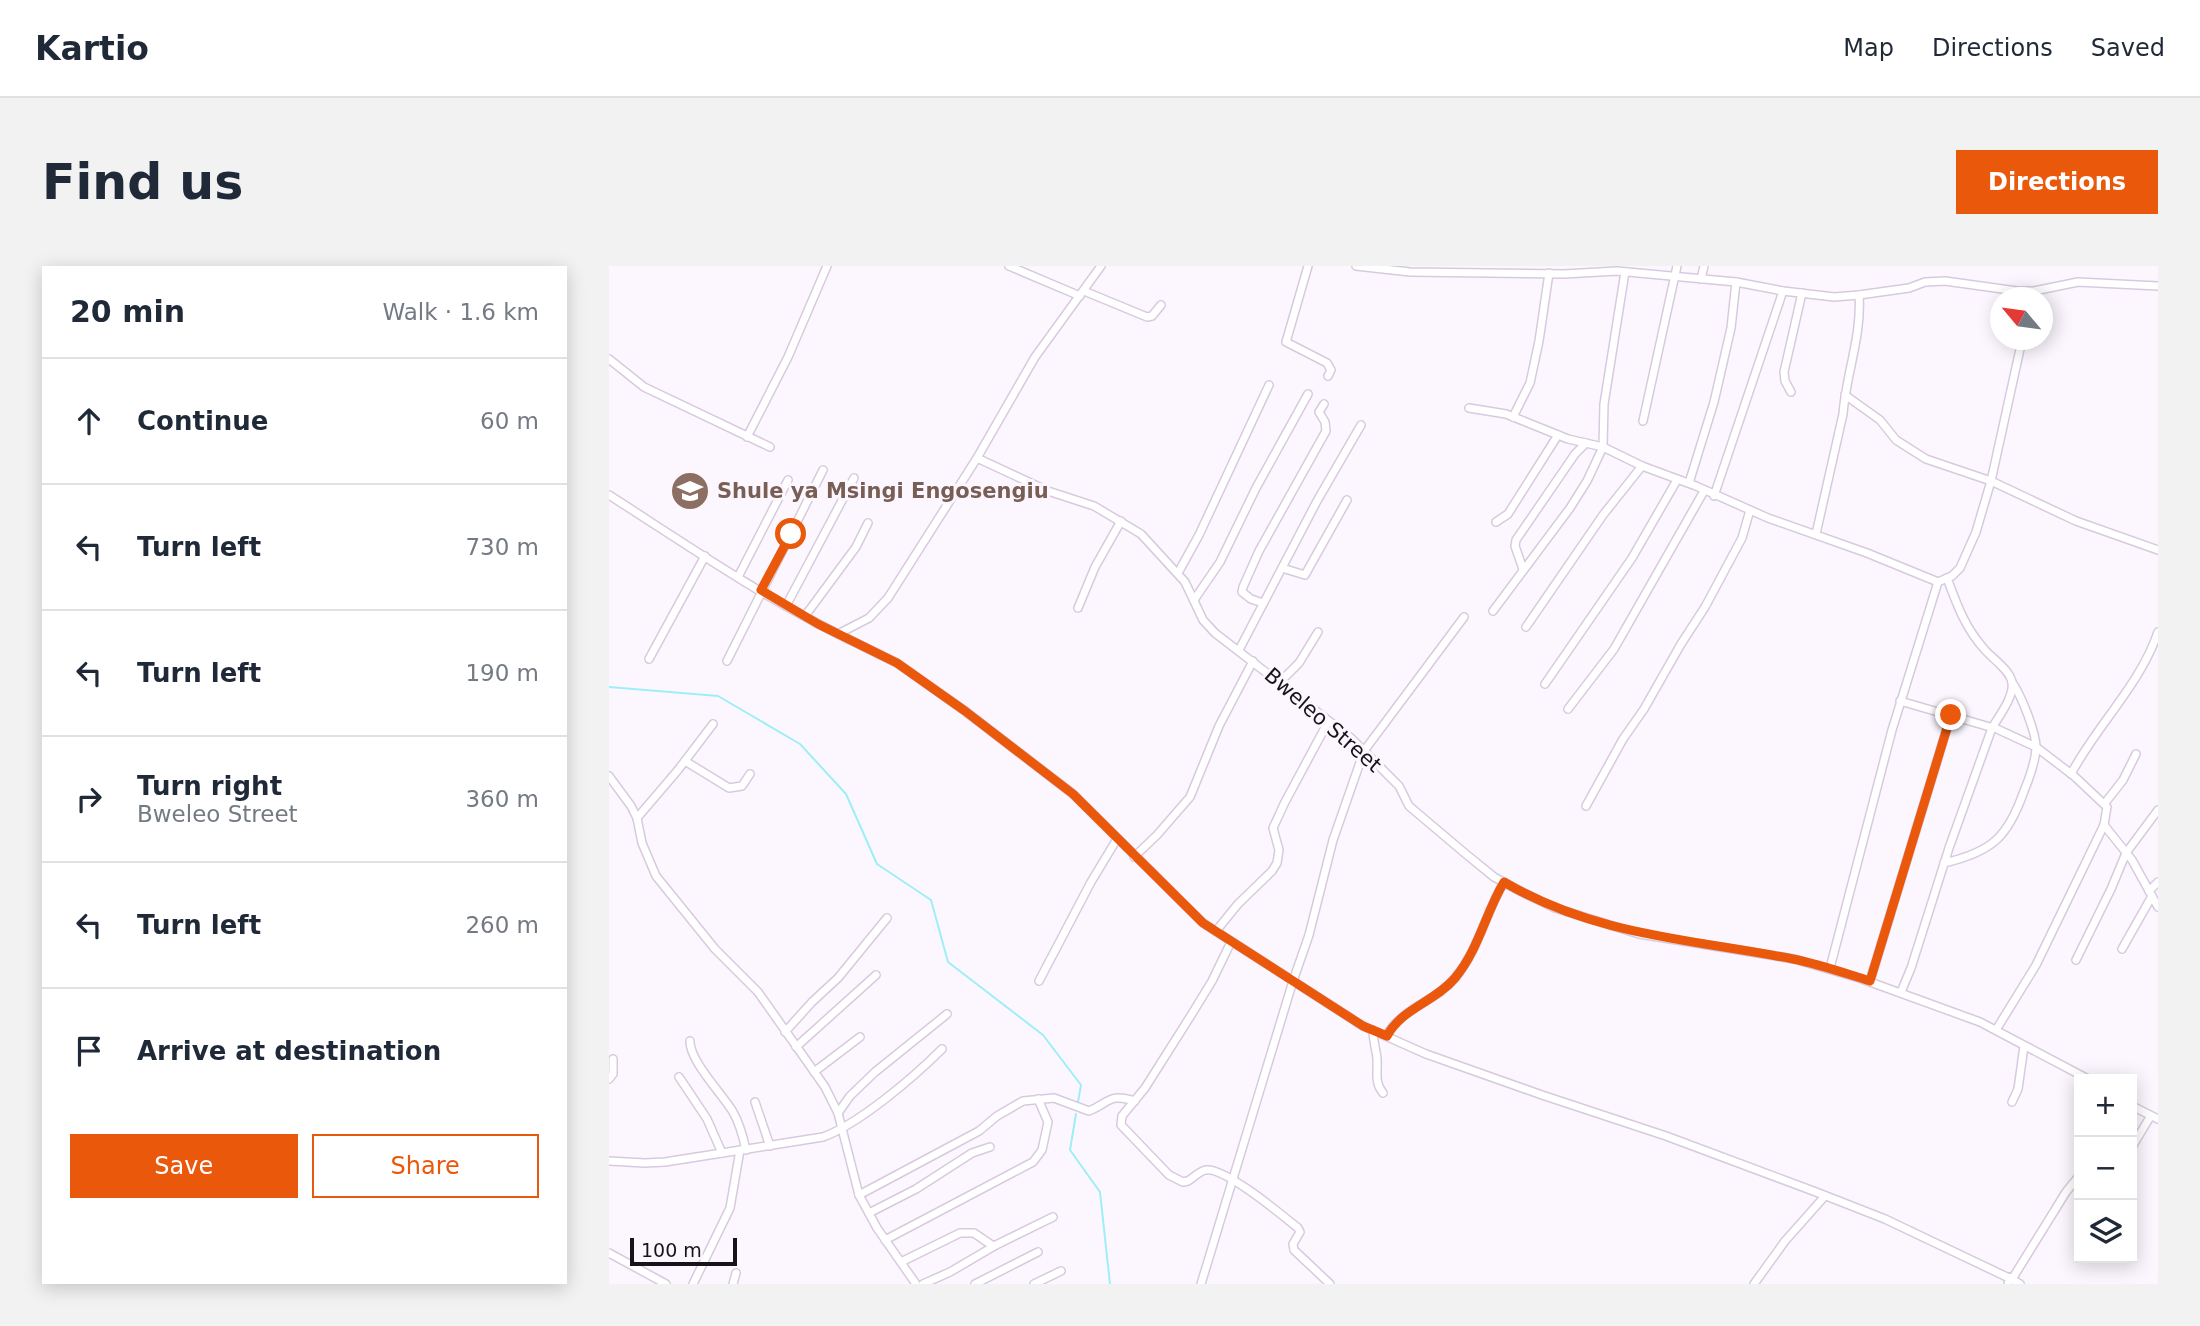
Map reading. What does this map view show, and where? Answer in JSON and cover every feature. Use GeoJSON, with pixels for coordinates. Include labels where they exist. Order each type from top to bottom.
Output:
{"type":"FeatureCollection","features":[{"type":"Feature","properties":{"kind":"street"},"geometry":{"type":"LineString","coordinates":[[747,437],[788,357],[827,266]]}},
{"type":"Feature","properties":{"kind":"street"},"geometry":{"type":"LineString","coordinates":[[1009,266],[1147,317],[1152,316],[1161,305]]}},
{"type":"Feature","properties":{"kind":"street"},"geometry":{"type":"LineString","coordinates":[[838,634],[869,618],[888,598],[977,458],[1035,357],[1101,266]]}},
{"type":"Feature","properties":{"kind":"street"},"geometry":{"type":"LineString","coordinates":[[1308,266],[1286,342],[1327,363],[1331,370],[1328,376]]}},
{"type":"Feature","properties":{"kind":"street"},"geometry":{"type":"LineString","coordinates":[[1356,266],[1549,273],[1625,272],[1735,282],[1834,297],[1909,288],[1925,282],[1945,281],[1990,288]]}},
{"type":"Feature","properties":{"kind":"street"},"geometry":{"type":"LineString","coordinates":[[1643,421],[1677,266]]}},
{"type":"Feature","properties":{"kind":"street"},"geometry":{"type":"LineString","coordinates":[[1701,279],[1704,266]]}},
{"type":"Feature","properties":{"kind":"street"},"geometry":{"type":"LineString","coordinates":[[1493,611],[1570,508],[1587,481],[1603,447],[1604,404],[1625,272]]}},
{"type":"Feature","properties":{"kind":"street"},"geometry":{"type":"LineString","coordinates":[[1513,417],[1530,383],[1549,273]]}},
{"type":"Feature","properties":{"kind":"street"},"geometry":{"type":"LineString","coordinates":[[1689,483],[1714,402],[1731,328],[1735,282]]}},
{"type":"Feature","properties":{"kind":"street"},"geometry":{"type":"LineString","coordinates":[[2053,289],[2078,282],[2158,286]]}},
{"type":"Feature","properties":{"kind":"street"},"geometry":{"type":"LineString","coordinates":[[1714,496],[1783,291]]}},
{"type":"Feature","properties":{"kind":"street"},"geometry":{"type":"LineString","coordinates":[[1791,392],[1784,372],[1802,293]]}},
{"type":"Feature","properties":{"kind":"street"},"geometry":{"type":"LineString","coordinates":[[1816,534],[1839,435],[1860,314],[1859,295]]}},
{"type":"Feature","properties":{"kind":"street"},"geometry":{"type":"LineString","coordinates":[[1469,408],[1513,417],[1558,435],[1603,447],[1714,496],[1938,582],[1960,568],[1976,532],[1991,481],[2020,350]]}},
{"type":"Feature","properties":{"kind":"street"},"geometry":{"type":"LineString","coordinates":[[609,359],[644,387],[770,447]]}},
{"type":"Feature","properties":{"kind":"street"},"geometry":{"type":"LineString","coordinates":[[1178,573],[1199,535],[1269,385]]}},
{"type":"Feature","properties":{"kind":"street"},"geometry":{"type":"LineString","coordinates":[[1194,600],[1220,562],[1256,488],[1308,394]]}},
{"type":"Feature","properties":{"kind":"street"},"geometry":{"type":"LineString","coordinates":[[1845,396],[1880,420],[1896,440],[1926,458],[1991,481],[2076,521],[2158,550]]}},
{"type":"Feature","properties":{"kind":"street"},"geometry":{"type":"LineString","coordinates":[[1263,603],[1246,596],[1243,587],[1259,551],[1326,432],[1325,422],[1319,412],[1324,404]]}},
{"type":"Feature","properties":{"kind":"street"},"geometry":{"type":"LineString","coordinates":[[1239,650],[1317,501],[1361,425]]}},
{"type":"Feature","properties":{"kind":"street"},"geometry":{"type":"LineString","coordinates":[[1496,522],[1509,514],[1558,435]]}},
{"type":"Feature","properties":{"kind":"street"},"geometry":{"type":"LineString","coordinates":[[1523,569],[1515,546],[1516,540],[1575,454],[1587,443]]}},
{"type":"Feature","properties":{"kind":"street","name":"Bweleo Street"},"geometry":{"type":"LineString","coordinates":[[977,458],[1048,491],[1094,506],[1141,534],[1178,573],[1209,627],[1351,738],[1399,786],[1409,806],[1504,882],[1555,908],[1639,934],[1794,959],[1870,981],[1980,1022],[2078,1074]]}},
{"type":"Feature","properties":{"kind":"street"},"geometry":{"type":"LineString","coordinates":[[1526,627],[1604,515],[1642,466]]}},
{"type":"Feature","properties":{"kind":"street"},"geometry":{"type":"LineString","coordinates":[[727,661],[823,470]]}},
{"type":"Feature","properties":{"kind":"street"},"geometry":{"type":"LineString","coordinates":[[786,606],[853,478]]}},
{"type":"Feature","properties":{"kind":"street"},"geometry":{"type":"LineString","coordinates":[[1545,684],[1632,558],[1677,480]]}},
{"type":"Feature","properties":{"kind":"street"},"geometry":{"type":"LineString","coordinates":[[737,577],[788,481]]}},
{"type":"Feature","properties":{"kind":"street"},"geometry":{"type":"LineString","coordinates":[[1568,709],[1614,649],[1704,491]]}},
{"type":"Feature","properties":{"kind":"street"},"geometry":{"type":"LineString","coordinates":[[609,495],[786,606],[897,663],[1073,794],[1203,923],[1373,1030],[1439,1059],[1710,1151],[1885,1219],[2020,1284]]}},
{"type":"Feature","properties":{"kind":"street"},"geometry":{"type":"LineString","coordinates":[[1282,568],[1301,576],[1305,575],[1347,500]]}},
{"type":"Feature","properties":{"kind":"street"},"geometry":{"type":"LineString","coordinates":[[1586,806],[1623,739],[1705,607],[1742,538],[1750,510]]}},
{"type":"Feature","properties":{"kind":"street"},"geometry":{"type":"LineString","coordinates":[[1078,608],[1095,567],[1121,521]]}},
{"type":"Feature","properties":{"kind":"street"},"geometry":{"type":"LineString","coordinates":[[805,616],[856,547],[868,523]]}},
{"type":"Feature","properties":{"kind":"street"},"geometry":{"type":"LineString","coordinates":[[649,659],[705,556]]}},
{"type":"Feature","properties":{"kind":"street"},"geometry":{"type":"LineString","coordinates":[[1901,992],[1992,728],[2013,687],[2011,677],[1972,635],[1962,620],[1947,578]]}},
{"type":"Feature","properties":{"kind":"street"},"geometry":{"type":"LineString","coordinates":[[1830,968],[1900,701],[1938,582]]}},
{"type":"Feature","properties":{"kind":"street"},"geometry":{"type":"LineString","coordinates":[[1201,1284],[1216,1228],[1234,1181],[1309,935],[1333,840],[1364,751],[1464,617]]}},
{"type":"Feature","properties":{"kind":"street"},"geometry":{"type":"LineString","coordinates":[[1281,681],[1299,663],[1318,632]]}},
{"type":"Feature","properties":{"kind":"street"},"geometry":{"type":"LineString","coordinates":[[2071,774],[2123,696],[2158,632]]}},
{"type":"Feature","properties":{"kind":"street"},"geometry":{"type":"LineString","coordinates":[[1134,857],[1190,797],[1219,726],[1253,661]]}},
{"type":"Feature","properties":{"kind":"street"},"geometry":{"type":"LineString","coordinates":[[1944,863],[1980,852],[2007,830],[2028,783],[2036,747],[2023,701],[2012,682]]}},
{"type":"Feature","properties":{"kind":"street"},"geometry":{"type":"LineString","coordinates":[[1900,701],[1992,728],[2036,747],[2105,803],[2107,814],[2104,825],[2036,965],[1996,1030]]}},
{"type":"Feature","properties":{"kind":"street"},"geometry":{"type":"LineString","coordinates":[[1870,981],[1951,715]]}},
{"type":"Feature","properties":{"kind":"street"},"geometry":{"type":"LineString","coordinates":[[1216,931],[1277,863],[1279,850],[1273,828],[1328,722]]}},
{"type":"Feature","properties":{"kind":"street"},"geometry":{"type":"LineString","coordinates":[[637,818],[713,724]]}},
{"type":"Feature","properties":{"kind":"street"},"geometry":{"type":"LineString","coordinates":[[2105,803],[2123,780],[2137,754]]}},
{"type":"Feature","properties":{"kind":"street"},"geometry":{"type":"LineString","coordinates":[[685,761],[729,788],[739,788],[750,774]]}},
{"type":"Feature","properties":{"kind":"street"},"geometry":{"type":"LineString","coordinates":[[609,776],[637,818],[642,843],[656,876],[715,949],[758,992],[825,1087],[838,1113],[859,1195],[885,1240],[916,1284]]}},
{"type":"Feature","properties":{"kind":"street"},"geometry":{"type":"LineString","coordinates":[[2075,960],[2126,853],[2158,810]]}},
{"type":"Feature","properties":{"kind":"street"},"geometry":{"type":"LineString","coordinates":[[2104,825],[2126,853],[2158,907]]}},
{"type":"Feature","properties":{"kind":"street"},"geometry":{"type":"LineString","coordinates":[[1039,981],[1117,839]]}},
{"type":"Feature","properties":{"kind":"street"},"geometry":{"type":"LineString","coordinates":[[1387,1036],[1396,1020],[1441,992],[1466,964],[1475,949],[1489,908],[1504,882]]}},
{"type":"Feature","properties":{"kind":"street"},"geometry":{"type":"LineString","coordinates":[[2122,949],[2158,882]]}},
{"type":"Feature","properties":{"kind":"street"},"geometry":{"type":"LineString","coordinates":[[785,1032],[838,978],[887,918]]}},
{"type":"Feature","properties":{"kind":"street"},"geometry":{"type":"LineString","coordinates":[[1231,942],[1201,1000],[1135,1101],[1122,1116],[1121,1125],[1169,1175],[1183,1182],[1204,1170],[1210,1170],[1234,1181],[1266,1202],[1299,1228],[1300,1232],[1293,1244],[1294,1250],[1330,1284]]}},
{"type":"Feature","properties":{"kind":"street"},"geometry":{"type":"LineString","coordinates":[[796,1047],[876,975]]}},
{"type":"Feature","properties":{"kind":"street"},"geometry":{"type":"LineString","coordinates":[[838,1113],[850,1096],[875,1072],[947,1014]]}},
{"type":"Feature","properties":{"kind":"street"},"geometry":{"type":"LineString","coordinates":[[1373,1030],[1376,1077],[1383,1093]]}},
{"type":"Feature","properties":{"kind":"street"},"geometry":{"type":"LineString","coordinates":[[814,1072],[860,1037]]}},
{"type":"Feature","properties":{"kind":"street"},"geometry":{"type":"LineString","coordinates":[[690,1041],[694,1055],[740,1125],[743,1150],[730,1208],[693,1284]]}},
{"type":"Feature","properties":{"kind":"street"},"geometry":{"type":"LineString","coordinates":[[2012,1102],[2018,1089],[2024,1046]]}},
{"type":"Feature","properties":{"kind":"street"},"geometry":{"type":"LineString","coordinates":[[609,1161],[665,1162],[823,1137],[841,1129],[904,1083],[942,1049]]}},
{"type":"Feature","properties":{"kind":"street"},"geometry":{"type":"LineString","coordinates":[[609,1079],[613,1073],[613,1059]]}},
{"type":"Feature","properties":{"kind":"street"},"geometry":{"type":"LineString","coordinates":[[679,1077],[707,1119],[722,1153]]}},
{"type":"Feature","properties":{"kind":"street"},"geometry":{"type":"LineString","coordinates":[[859,1195],[979,1131],[997,1116],[1023,1101],[1054,1098],[1089,1111],[1112,1098],[1135,1101]]}},
{"type":"Feature","properties":{"kind":"street"},"geometry":{"type":"LineString","coordinates":[[885,1240],[1033,1162],[1042,1150],[1048,1122],[1038,1099]]}},
{"type":"Feature","properties":{"kind":"street"},"geometry":{"type":"LineString","coordinates":[[755,1102],[771,1146]]}},
{"type":"Feature","properties":{"kind":"street"},"geometry":{"type":"LineString","coordinates":[[2137,1109],[2154,1118],[2137,1140]]}},
{"type":"Feature","properties":{"kind":"street"},"geometry":{"type":"LineString","coordinates":[[869,1213],[916,1189],[972,1153],[990,1147]]}},
{"type":"Feature","properties":{"kind":"street"},"geometry":{"type":"LineString","coordinates":[[2009,1281],[2074,1182]]}},
{"type":"Feature","properties":{"kind":"street"},"geometry":{"type":"LineString","coordinates":[[1754,1284],[1785,1241],[1825,1196]]}},
{"type":"Feature","properties":{"kind":"street"},"geometry":{"type":"LineString","coordinates":[[923,1284],[1053,1217]]}},
{"type":"Feature","properties":{"kind":"street"},"geometry":{"type":"LineString","coordinates":[[901,1262],[960,1233],[974,1233],[993,1246]]}},
{"type":"Feature","properties":{"kind":"street"},"geometry":{"type":"LineString","coordinates":[[975,1284],[1038,1252]]}},
{"type":"Feature","properties":{"kind":"street"},"geometry":{"type":"LineString","coordinates":[[609,1253],[666,1284]]}},
{"type":"Feature","properties":{"kind":"street"},"geometry":{"type":"LineString","coordinates":[[1034,1284],[1061,1271]]}},
{"type":"Feature","properties":{"kind":"street"},"geometry":{"type":"LineString","coordinates":[[733,1284],[736,1273]]}},
{"type":"Feature","properties":{"kind":"waterway"},"geometry":{"type":"LineString","coordinates":[[609,687],[718,696],[800,744],[846,794],[877,864],[931,900],[948,962],[1043,1035],[1081,1085],[1078,1102]]}},
{"type":"Feature","properties":{"kind":"waterway"},"geometry":{"type":"LineString","coordinates":[[1076,1114],[1070,1150],[1100,1192],[1110,1284]]}},
{"type":"Feature","properties":{"kind":"place","name":"Shule ya Msingi Engosengiu"},"geometry":{"type":"Point","coordinates":[690,491]}},
{"type":"Feature","properties":{"kind":"route"},"geometry":{"type":"LineString","coordinates":[[791,534],[761,590],[818,624],[897,663],[965,711],[1073,794],[1203,923],[1363,1026],[1387,1036],[1396,1020],[1441,992],[1466,964],[1480,937],[1489,908],[1504,882],[1555,908],[1639,934],[1794,959],[1870,981],[1951,715]]}}]}
